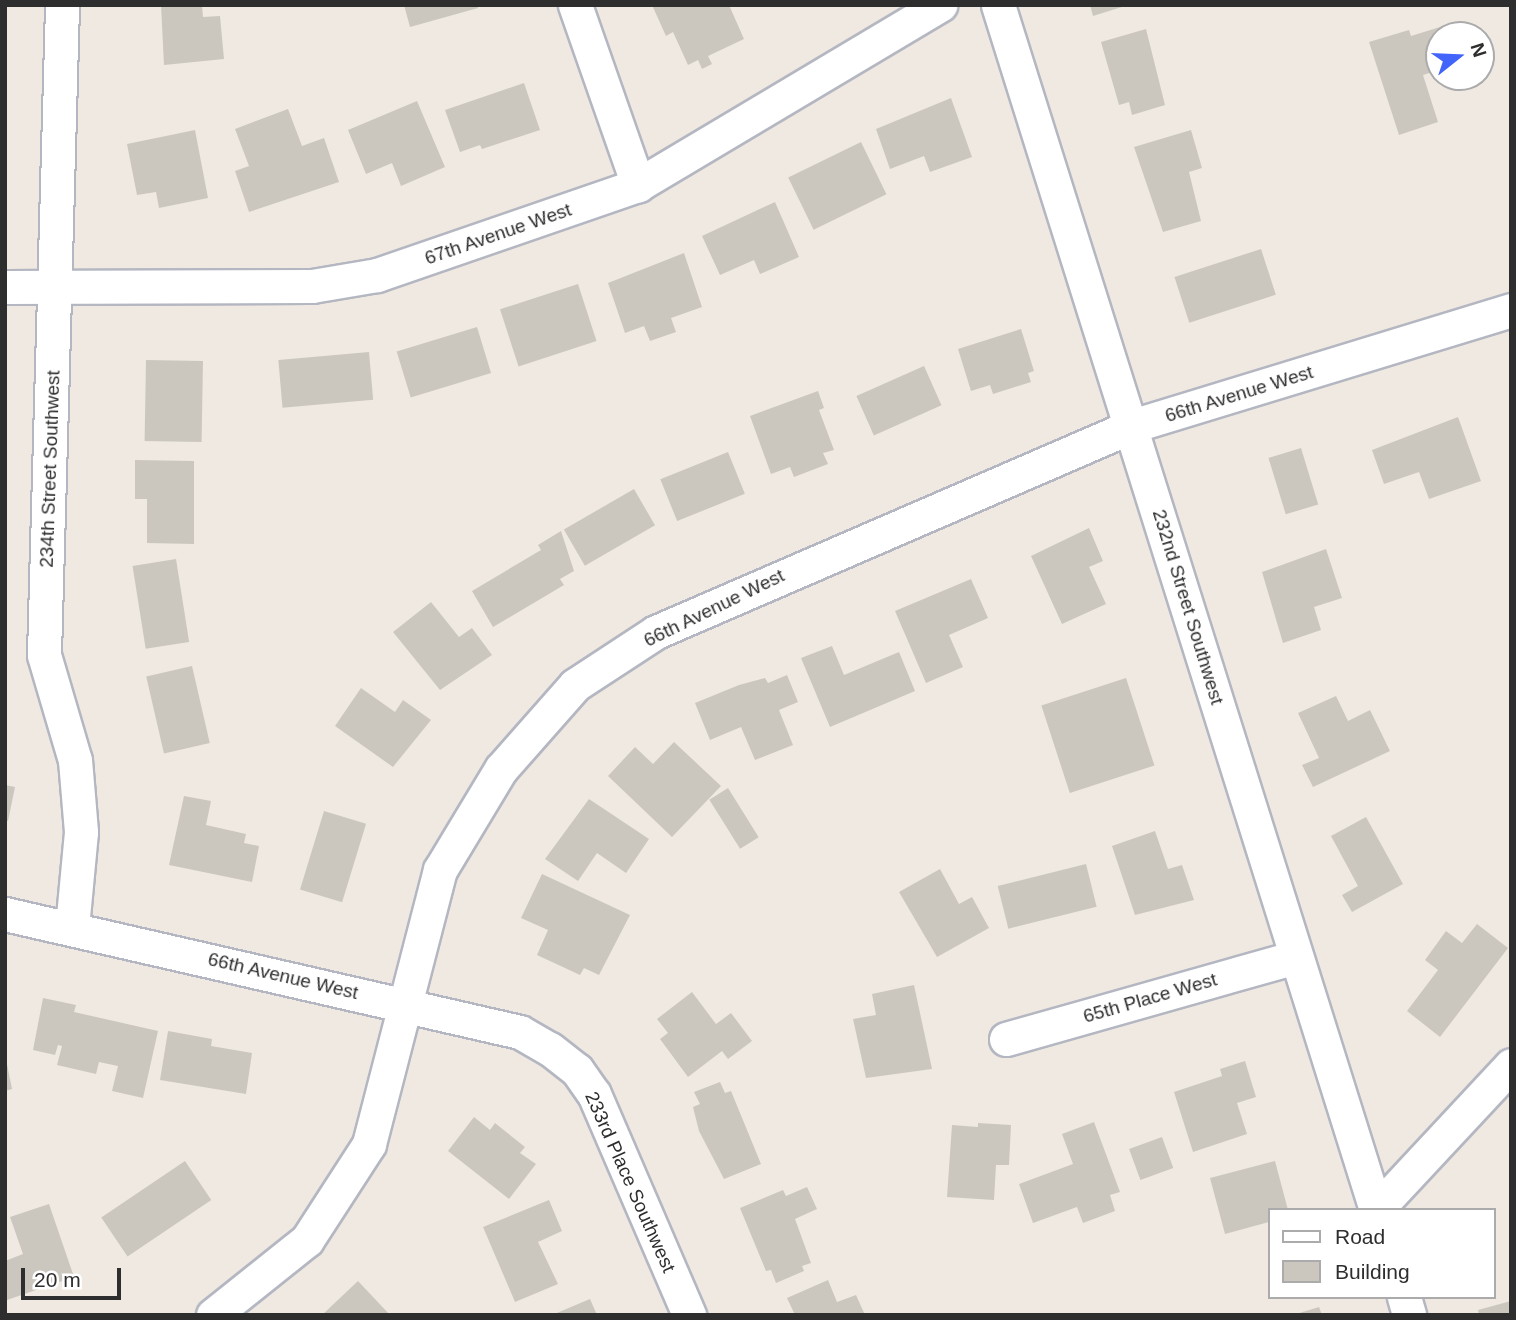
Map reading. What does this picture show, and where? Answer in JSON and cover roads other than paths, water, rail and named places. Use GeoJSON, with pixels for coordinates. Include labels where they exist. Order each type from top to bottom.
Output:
{"type":"FeatureCollection","features":[{"type":"Feature","properties":{"kind":"street"},"geometry":{"type":"LineString","coordinates":[[575,5],[638,185]]}},
{"type":"Feature","properties":{"kind":"street","name":"67th Avenue West"},"geometry":{"type":"LineString","coordinates":[[5,287],[57,289],[312,286],[377,275],[638,185],[940,5]]}},
{"type":"Feature","properties":{"kind":"street","name":"232nd Street Southwest"},"geometry":{"type":"LineString","coordinates":[[998,5],[1375,1208]]}},
{"type":"Feature","properties":{"kind":"street","name":"234th Street Southwest"},"geometry":{"type":"LineString","coordinates":[[62,6],[57,289],[44,655],[75,760],[80,832],[72,927]]}},
{"type":"Feature","properties":{"kind":"street","name":"66th Avenue West"},"geometry":{"type":"LineString","coordinates":[[5,914],[403,1004],[440,870],[501,769],[575,685],[656,632],[1132,426],[1511,310]]}},
{"type":"Feature","properties":{"kind":"street","name":"65th Place West"},"geometry":{"type":"LineString","coordinates":[[1006,1039],[1295,957]]}},
{"type":"Feature","properties":{"kind":"street"},"geometry":{"type":"LineString","coordinates":[[213,1315],[307,1240],[369,1144],[403,1004]]}},
{"type":"Feature","properties":{"kind":"street","name":"233rd Place Southwest"},"geometry":{"type":"LineString","coordinates":[[403,1004],[520,1032],[577,1070],[606,1120],[688,1315]]}},
{"type":"Feature","properties":{"kind":"street"},"geometry":{"type":"LineString","coordinates":[[1378,1208],[1511,1065]]}}]}
